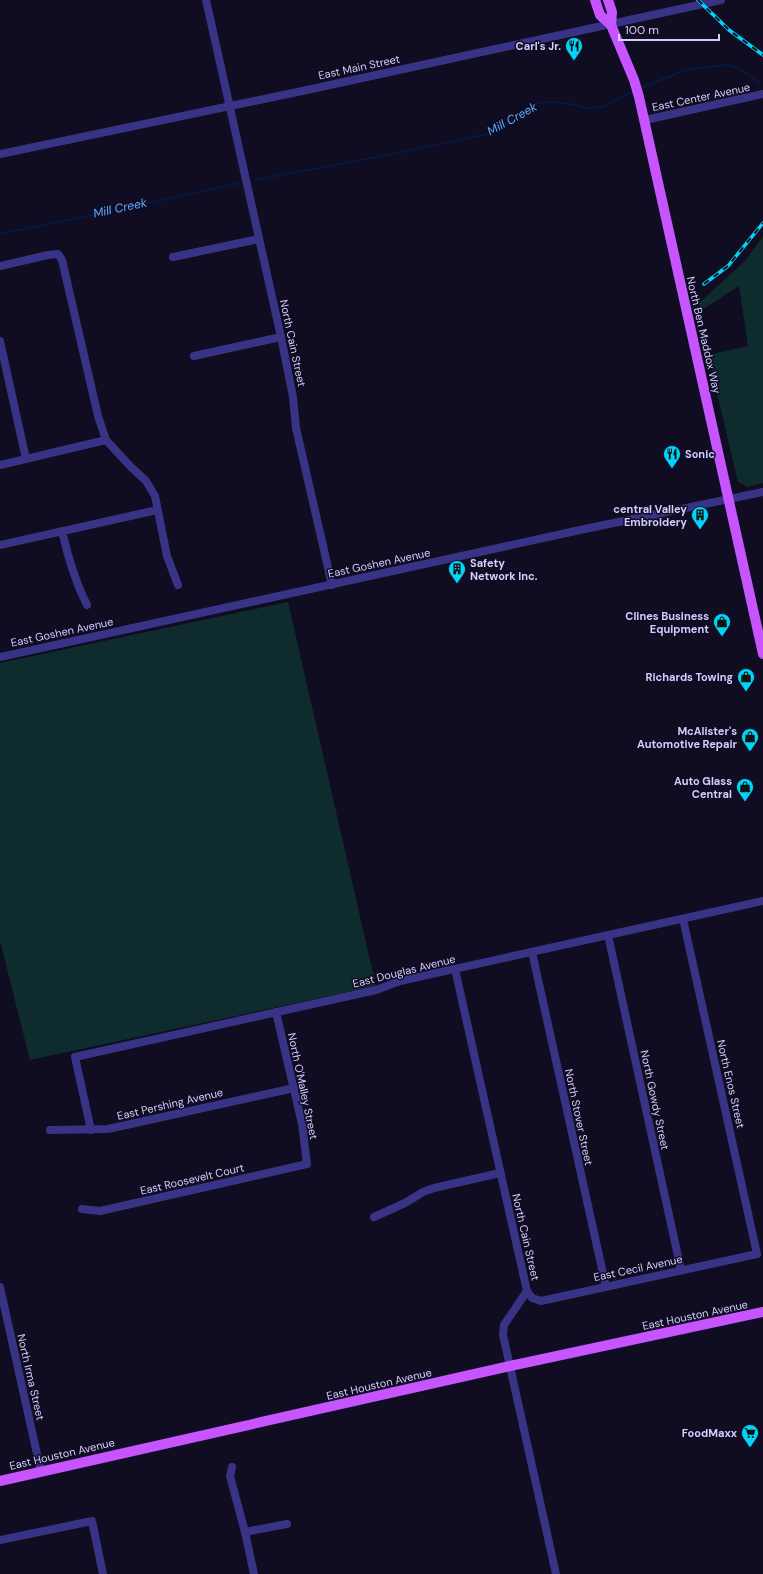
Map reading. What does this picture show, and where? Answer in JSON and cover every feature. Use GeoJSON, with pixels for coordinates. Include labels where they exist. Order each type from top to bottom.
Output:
{"type":"FeatureCollection","features":[{"type":"Feature","properties":{"kind":"main road"},"geometry":{"type":"LineString","coordinates":[[595,0],[600,15],[611,25]]}},
{"type":"Feature","properties":{"kind":"main road"},"geometry":{"type":"LineString","coordinates":[[608,0],[612,12],[611,25]]}},
{"type":"Feature","properties":{"kind":"main road","name":"North Ben Maddox Way"},"geometry":{"type":"LineString","coordinates":[[611,25],[634,80],[645,120],[763,654]]}},
{"type":"Feature","properties":{"kind":"main road","name":"East Houston Avenue"},"geometry":{"type":"LineString","coordinates":[[0,1481],[510,1366],[763,1312]]}},
{"type":"Feature","properties":{"kind":"street","name":"North Cain Street"},"geometry":{"type":"LineString","coordinates":[[206,0],[281,337],[293,397],[296,428],[332,585]]}},
{"type":"Feature","properties":{"kind":"street","name":"East Main Street"},"geometry":{"type":"LineString","coordinates":[[0,154],[611,25],[721,0]]}},
{"type":"Feature","properties":{"kind":"street","name":"East Center Avenue"},"geometry":{"type":"LineString","coordinates":[[645,120],[763,94]]}},
{"type":"Feature","properties":{"kind":"street"},"geometry":{"type":"LineString","coordinates":[[173,257],[259,239]]}},
{"type":"Feature","properties":{"kind":"street"},"geometry":{"type":"LineString","coordinates":[[0,266],[58,254],[62,260],[98,416],[106,440],[146,481],[155,496],[167,556],[178,585]]}},
{"type":"Feature","properties":{"kind":"street"},"geometry":{"type":"LineString","coordinates":[[194,356],[281,337]]}},
{"type":"Feature","properties":{"kind":"street"},"geometry":{"type":"LineString","coordinates":[[0,341],[26,459]]}},
{"type":"Feature","properties":{"kind":"street"},"geometry":{"type":"LineString","coordinates":[[0,465],[106,440]]}},
{"type":"Feature","properties":{"kind":"street","name":"East Goshen Avenue"},"geometry":{"type":"LineString","coordinates":[[0,657],[580,530],[763,492]]}},
{"type":"Feature","properties":{"kind":"street"},"geometry":{"type":"LineString","coordinates":[[0,545],[157,510]]}},
{"type":"Feature","properties":{"kind":"street"},"geometry":{"type":"LineString","coordinates":[[62,531],[71,568],[77,586],[86,605]]}},
{"type":"Feature","properties":{"kind":"street","name":"East Douglas Avenue"},"geometry":{"type":"LineString","coordinates":[[91,1130],[75,1057],[376,990],[400,981],[763,901]]}},
{"type":"Feature","properties":{"kind":"street","name":"North Enos Street"},"geometry":{"type":"LineString","coordinates":[[683,919],[757,1254]]}},
{"type":"Feature","properties":{"kind":"street","name":"North Gowdy Street"},"geometry":{"type":"LineString","coordinates":[[608,935],[681,1270]]}},
{"type":"Feature","properties":{"kind":"street","name":"North Stover Street"},"geometry":{"type":"LineString","coordinates":[[532,952],[606,1287]]}},
{"type":"Feature","properties":{"kind":"street","name":"North Cain Street"},"geometry":{"type":"LineString","coordinates":[[455,969],[527,1291],[503,1328],[503,1336],[556,1574]]}},
{"type":"Feature","properties":{"kind":"street","name":"North O'Malley Street"},"geometry":{"type":"LineString","coordinates":[[276,1012],[302,1124],[307,1164]]}},
{"type":"Feature","properties":{"kind":"street","name":"East Pershing Avenue"},"geometry":{"type":"LineString","coordinates":[[50,1130],[108,1129],[294,1088]]}},
{"type":"Feature","properties":{"kind":"street","name":"East Roosevelt Court"},"geometry":{"type":"LineString","coordinates":[[82,1209],[100,1211],[307,1164]]}},
{"type":"Feature","properties":{"kind":"street"},"geometry":{"type":"LineString","coordinates":[[374,1217],[434,1188],[500,1173]]}},
{"type":"Feature","properties":{"kind":"street","name":"East Cecil Avenue"},"geometry":{"type":"LineString","coordinates":[[527,1291],[532,1298],[541,1301],[757,1254]]}},
{"type":"Feature","properties":{"kind":"street","name":"North Irma Street"},"geometry":{"type":"LineString","coordinates":[[0,1287],[42,1472]]}},
{"type":"Feature","properties":{"kind":"street"},"geometry":{"type":"LineString","coordinates":[[232,1467],[230,1476],[245,1532],[254,1574]]}},
{"type":"Feature","properties":{"kind":"street"},"geometry":{"type":"LineString","coordinates":[[0,1540],[92,1521],[103,1574]]}},
{"type":"Feature","properties":{"kind":"street"},"geometry":{"type":"LineString","coordinates":[[245,1532],[287,1524]]}},
{"type":"Feature","properties":{"kind":"green space"},"geometry":{"type":"Polygon","coordinates":[[[763,236],[763,483],[748,487],[738,482],[708,355],[748,346],[739,286],[700,311],[699,303],[746,260],[763,236]]]}},
{"type":"Feature","properties":{"kind":"green space"},"geometry":{"type":"Polygon","coordinates":[[[288,602],[376,986],[30,1060],[0,941],[0,663],[288,602]]]}},
{"type":"Feature","properties":{"kind":"waterway","name":"Mill Creek"},"geometry":{"type":"LineString","coordinates":[[640,88],[686,70],[726,65],[740,69],[761,85]]}},
{"type":"Feature","properties":{"kind":"waterway","name":"Mill Creek"},"geometry":{"type":"LineString","coordinates":[[254,180],[393,154],[492,133],[538,103],[553,102],[588,108],[604,107],[634,90]]}},
{"type":"Feature","properties":{"kind":"waterway","name":"Mill Creek"},"geometry":{"type":"LineString","coordinates":[[0,234],[240,183]]}},
{"type":"Feature","properties":{"kind":"railway"},"geometry":{"type":"LineString","coordinates":[[698,0],[729,30],[763,55]]}},
{"type":"Feature","properties":{"kind":"railway"},"geometry":{"type":"LineString","coordinates":[[704,284],[728,266],[763,223]]}},
{"type":"Feature","properties":{"kind":"place","name":"Carl's Jr."},"geometry":{"type":"Point","coordinates":[574,61]}},
{"type":"Feature","properties":{"kind":"place","name":"Sonic"},"geometry":{"type":"Point","coordinates":[672,469]}},
{"type":"Feature","properties":{"kind":"place","name":"central Valley Embroidery"},"geometry":{"type":"Point","coordinates":[700,530]}},
{"type":"Feature","properties":{"kind":"place","name":"Safety Network Inc."},"geometry":{"type":"Point","coordinates":[457,584]}},
{"type":"Feature","properties":{"kind":"place","name":"Clines Business Equipment"},"geometry":{"type":"Point","coordinates":[722,637]}},
{"type":"Feature","properties":{"kind":"place","name":"Richards Towing"},"geometry":{"type":"Point","coordinates":[746,692]}},
{"type":"Feature","properties":{"kind":"place","name":"McAlister's Automotive Repair"},"geometry":{"type":"Point","coordinates":[750,752]}},
{"type":"Feature","properties":{"kind":"place","name":"Auto Glass Central"},"geometry":{"type":"Point","coordinates":[745,802]}},
{"type":"Feature","properties":{"kind":"place","name":"FoodMaxx"},"geometry":{"type":"Point","coordinates":[750,1448]}}]}
